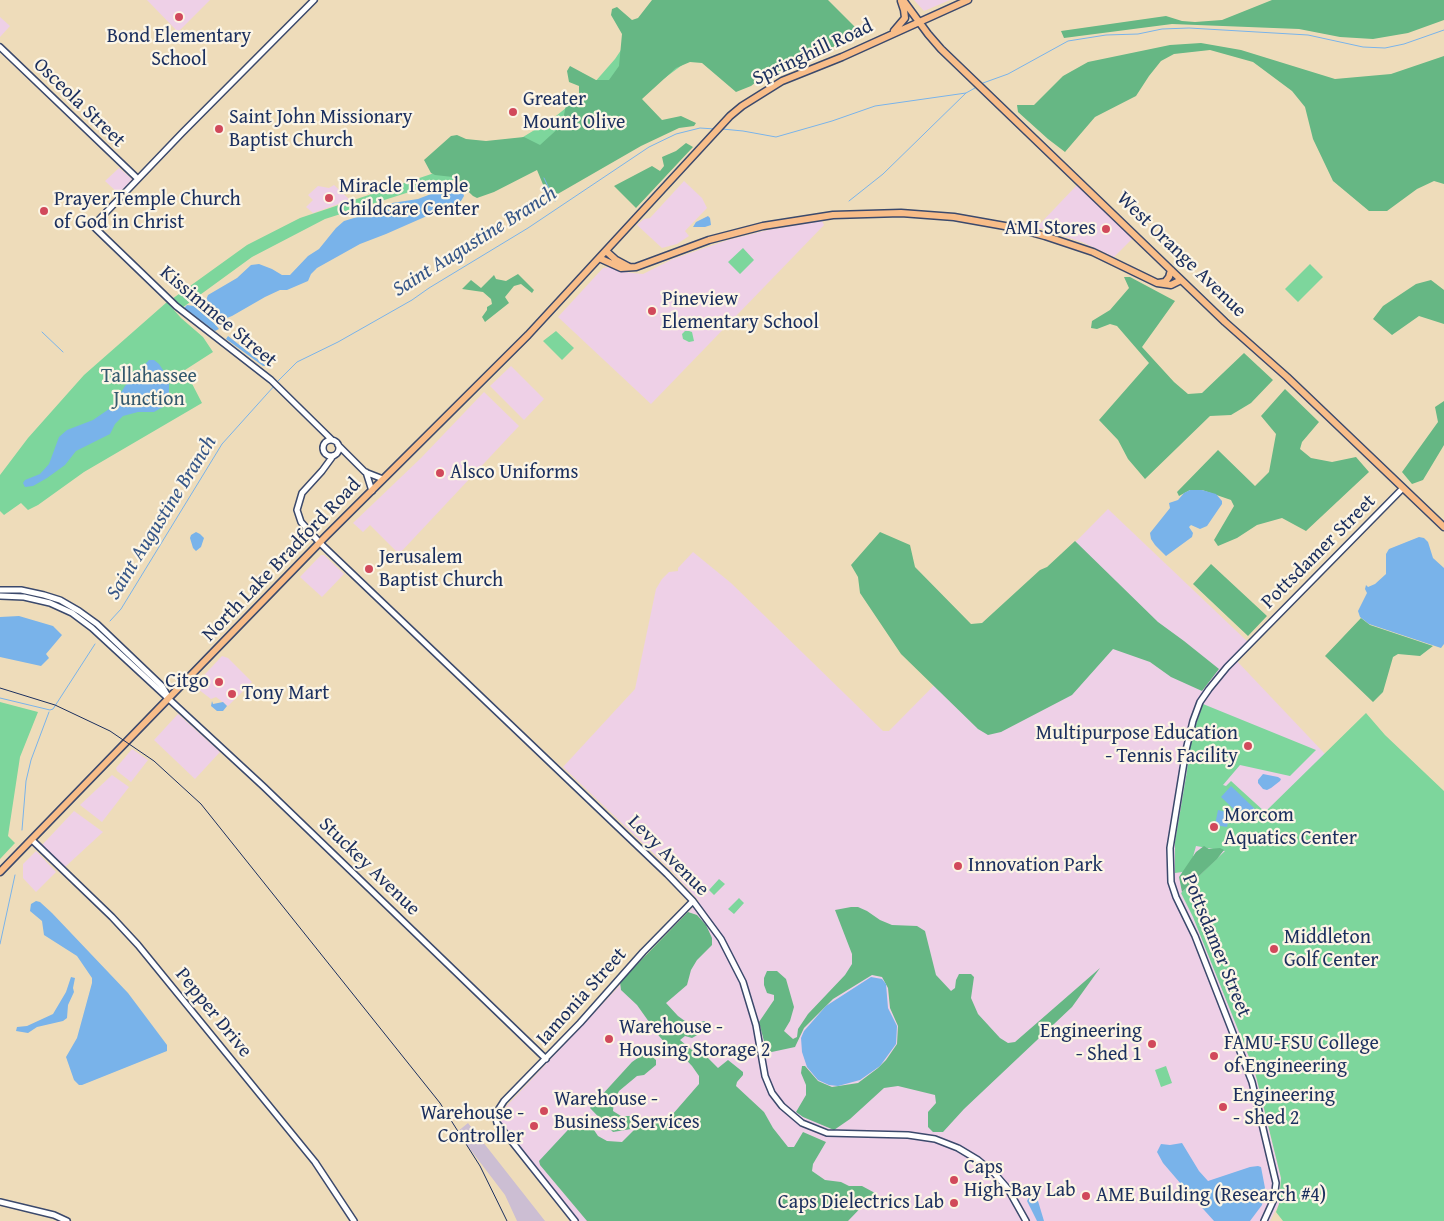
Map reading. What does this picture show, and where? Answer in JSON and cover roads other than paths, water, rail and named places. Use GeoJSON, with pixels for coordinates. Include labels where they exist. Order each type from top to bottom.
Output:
{"type":"FeatureCollection","features":[{"type":"Feature","properties":{"kind":"main road","name":"West Orange Avenue"},"geometry":{"type":"LineString","coordinates":[[901,0],[935,42],[972,78],[1171,270],[1444,527]]}},
{"type":"Feature","properties":{"kind":"main road"},"geometry":{"type":"LineString","coordinates":[[889,35],[905,18],[901,0]]}},
{"type":"Feature","properties":{"kind":"main road","name":"Springhill Road"},"geometry":{"type":"LineString","coordinates":[[587,270],[708,138],[742,106],[782,81],[968,0]]}},
{"type":"Feature","properties":{"kind":"main road"},"geometry":{"type":"LineString","coordinates":[[599,258],[621,268],[629,267],[646,264],[718,238],[784,222],[854,214],[901,213],[986,222],[1045,236],[1093,252],[1157,283],[1171,285],[1182,280]]}},
{"type":"Feature","properties":{"kind":"main road"},"geometry":{"type":"LineString","coordinates":[[606,251],[616,260],[629,267]]}},
{"type":"Feature","properties":{"kind":"main road","name":"North Lake Bradford Road"},"geometry":{"type":"LineString","coordinates":[[0,872],[320,543],[528,334],[587,270]]}},
{"type":"Feature","properties":{"kind":"main road"},"geometry":{"type":"LineString","coordinates":[[1157,283],[1165,282],[1171,270]]}},
{"type":"Feature","properties":{"kind":"street"},"geometry":{"type":"LineString","coordinates":[[138,180],[314,0]]}},
{"type":"Feature","properties":{"kind":"street","name":"Osceola Street"},"geometry":{"type":"LineString","coordinates":[[0,47],[138,180]]}},
{"type":"Feature","properties":{"kind":"street","name":"Kissimmee Street"},"geometry":{"type":"LineString","coordinates":[[138,180],[93,226],[176,306],[271,380],[332,440]]}},
{"type":"Feature","properties":{"kind":"street"},"geometry":{"type":"LineString","coordinates":[[324,432],[322,448],[327,463]]}},
{"type":"Feature","properties":{"kind":"street"},"geometry":{"type":"LineString","coordinates":[[324,443],[332,440],[365,472],[383,479]]}},
{"type":"Feature","properties":{"kind":"street"},"geometry":{"type":"LineString","coordinates":[[334,455],[339,450],[338,444]]}},
{"type":"Feature","properties":{"kind":"street"},"geometry":{"type":"LineString","coordinates":[[325,454],[348,455]]}},
{"type":"Feature","properties":{"kind":"street","name":"Levy Avenue"},"geometry":{"type":"LineString","coordinates":[[334,455],[302,493],[297,510],[300,522],[693,901],[718,934],[738,970],[753,1012],[768,1084],[777,1100],[788,1113],[809,1127],[827,1133],[908,1135],[935,1139],[958,1148],[978,1160],[995,1174],[1011,1194],[1026,1221]]}},
{"type":"Feature","properties":{"kind":"street"},"geometry":{"type":"LineString","coordinates":[[365,472],[372,491]]}},
{"type":"Feature","properties":{"kind":"street","name":"Pottsdamer Street"},"geometry":{"type":"LineString","coordinates":[[1264,1221],[1274,1199],[1276,1183],[1252,1082],[1195,936],[1176,897],[1171,882],[1170,848],[1186,750],[1200,702],[1227,667],[1403,488]]}},
{"type":"Feature","properties":{"kind":"street"},"geometry":{"type":"LineString","coordinates":[[0,590],[44,594],[60,600],[83,613],[162,686],[169,698]]}},
{"type":"Feature","properties":{"kind":"street"},"geometry":{"type":"LineString","coordinates":[[0,596],[19,596],[35,599],[53,604],[72,613],[92,628],[157,690],[169,698]]}},
{"type":"Feature","properties":{"kind":"street","name":"Stuckey Avenue"},"geometry":{"type":"LineString","coordinates":[[169,698],[546,1059]]}},
{"type":"Feature","properties":{"kind":"street","name":"Pepper Drive"},"geometry":{"type":"LineString","coordinates":[[32,840],[112,918],[149,958],[315,1162],[354,1221]]}},
{"type":"Feature","properties":{"kind":"street","name":"Iamonia Street"},"geometry":{"type":"LineString","coordinates":[[575,1221],[497,1123],[495,1115],[504,1101],[546,1059],[605,993],[693,901]]}},
{"type":"Feature","properties":{"kind":"street"},"geometry":{"type":"LineString","coordinates":[[0,1202],[54,1215],[67,1221]]}},
{"type":"Feature","properties":{"kind":"water"},"geometry":{"type":"Polygon","coordinates":[[[456,188],[463,192],[464,196],[461,201],[360,244],[317,268],[311,274],[308,281],[287,290],[280,290],[232,316],[227,318],[221,317],[205,303],[208,295],[237,278],[251,265],[259,264],[282,275],[290,275],[308,256],[319,249],[344,221],[374,212],[392,203],[418,199],[444,189],[456,188]]]}},
{"type":"Feature","properties":{"kind":"water"},"geometry":{"type":"Polygon","coordinates":[[[708,216],[711,225],[693,227],[696,222],[708,216]]]}},
{"type":"Feature","properties":{"kind":"water"},"geometry":{"type":"Polygon","coordinates":[[[187,305],[194,306],[219,329],[215,331],[184,308],[187,305]]]}},
{"type":"Feature","properties":{"kind":"water"},"geometry":{"type":"Polygon","coordinates":[[[228,336],[265,365],[265,366],[226,339],[228,336]]]}},
{"type":"Feature","properties":{"kind":"water"},"geometry":{"type":"Polygon","coordinates":[[[149,360],[154,360],[159,364],[169,379],[169,397],[163,407],[154,412],[138,412],[123,416],[115,424],[110,434],[76,451],[65,465],[47,478],[33,486],[25,487],[23,483],[25,480],[40,474],[49,464],[59,437],[67,430],[93,420],[112,407],[125,386],[149,360]]]}},
{"type":"Feature","properties":{"kind":"water"},"geometry":{"type":"Polygon","coordinates":[[[1190,490],[1202,490],[1216,494],[1222,501],[1222,504],[1207,526],[1200,529],[1191,525],[1189,527],[1193,533],[1192,537],[1166,556],[1155,545],[1150,533],[1170,508],[1169,503],[1178,500],[1184,493],[1190,490]]]}},
{"type":"Feature","properties":{"kind":"water"},"geometry":{"type":"Polygon","coordinates":[[[196,532],[204,538],[201,547],[196,551],[190,538],[196,532]]]}},
{"type":"Feature","properties":{"kind":"water"},"geometry":{"type":"Polygon","coordinates":[[[1419,537],[1424,538],[1428,542],[1433,558],[1444,568],[1444,644],[1441,648],[1369,624],[1360,617],[1358,611],[1367,593],[1366,585],[1368,587],[1375,584],[1386,574],[1386,554],[1389,549],[1419,537]]]}},
{"type":"Feature","properties":{"kind":"water"},"geometry":{"type":"Polygon","coordinates":[[[19,616],[53,626],[62,635],[46,654],[49,658],[41,666],[0,657],[0,617],[19,616]]]}},
{"type":"Feature","properties":{"kind":"water"},"geometry":{"type":"Polygon","coordinates":[[[212,701],[213,704],[223,702],[227,706],[223,711],[217,711],[211,706],[212,701]]]}},
{"type":"Feature","properties":{"kind":"water"},"geometry":{"type":"Polygon","coordinates":[[[1263,774],[1281,779],[1271,788],[1263,789],[1258,780],[1263,774]]]}},
{"type":"Feature","properties":{"kind":"water"},"geometry":{"type":"Polygon","coordinates":[[[1231,786],[1255,809],[1245,820],[1221,797],[1231,786]]]}},
{"type":"Feature","properties":{"kind":"water"},"geometry":{"type":"Polygon","coordinates":[[[1218,810],[1230,813],[1227,827],[1215,825],[1218,810]]]}},
{"type":"Feature","properties":{"kind":"water"},"geometry":{"type":"Polygon","coordinates":[[[36,901],[40,902],[52,913],[128,993],[167,1045],[167,1051],[82,1085],[79,1085],[74,1080],[66,1057],[77,1038],[92,978],[77,956],[44,935],[42,921],[30,911],[31,904],[36,901]]]}},
{"type":"Feature","properties":{"kind":"water"},"geometry":{"type":"Polygon","coordinates":[[[71,977],[75,978],[74,992],[68,1005],[67,1018],[63,1021],[37,1027],[28,1033],[16,1031],[17,1027],[27,1026],[53,1014],[66,992],[71,977]]]}},
{"type":"Feature","properties":{"kind":"water"},"geometry":{"type":"Polygon","coordinates":[[[871,977],[882,979],[886,984],[888,1008],[897,1026],[896,1044],[880,1066],[860,1080],[838,1086],[829,1085],[818,1080],[807,1067],[802,1052],[801,1038],[804,1031],[826,1006],[871,977]]]}},
{"type":"Feature","properties":{"kind":"water"},"geometry":{"type":"Polygon","coordinates":[[[1182,1143],[1199,1171],[1208,1181],[1250,1167],[1261,1167],[1265,1188],[1262,1205],[1250,1221],[1214,1221],[1187,1191],[1163,1163],[1157,1152],[1161,1144],[1182,1143]]]}},
{"type":"Feature","properties":{"kind":"water"},"geometry":{"type":"Polygon","coordinates":[[[1034,1196],[1038,1201],[1044,1221],[1037,1221],[1027,1201],[1029,1197],[1034,1196]]]}},
{"type":"Feature","properties":{"kind":"waterway","name":"Saint Augustine Branch"},"geometry":{"type":"LineString","coordinates":[[983,83],[1008,74],[1068,41],[1106,35],[1138,34],[1162,29],[1189,28],[1308,35],[1363,47],[1385,48],[1404,44],[1444,30]]}},
{"type":"Feature","properties":{"kind":"waterway","name":"Saint Augustine Branch"},"geometry":{"type":"LineString","coordinates":[[722,129],[776,137],[875,106],[966,93],[975,88]]}},
{"type":"Feature","properties":{"kind":"waterway"},"geometry":{"type":"LineString","coordinates":[[849,201],[883,174],[966,93]]}},
{"type":"Feature","properties":{"kind":"waterway","name":"Saint Augustine Branch"},"geometry":{"type":"LineString","coordinates":[[277,382],[297,362],[338,342],[412,300],[528,228],[649,147],[676,134],[700,128],[715,129]]}},
{"type":"Feature","properties":{"kind":"waterway"},"geometry":{"type":"LineString","coordinates":[[544,178],[555,201]]}},
{"type":"Feature","properties":{"kind":"waterway"},"geometry":{"type":"LineString","coordinates":[[42,332],[63,352]]}},
{"type":"Feature","properties":{"kind":"waterway","name":"Saint Augustine Branch"},"geometry":{"type":"LineString","coordinates":[[110,621],[121,609],[222,444],[275,385]]}},
{"type":"Feature","properties":{"kind":"waterway","name":"Saint Augustine Branch"},"geometry":{"type":"LineString","coordinates":[[0,698],[50,710],[53,709],[95,644]]}},
{"type":"Feature","properties":{"kind":"waterway"},"geometry":{"type":"LineString","coordinates":[[22,830],[26,781],[31,760],[49,712]]}},
{"type":"Feature","properties":{"kind":"waterway"},"geometry":{"type":"LineString","coordinates":[[0,944],[15,875]]}},
{"type":"Feature","properties":{"kind":"railway"},"geometry":{"type":"LineString","coordinates":[[0,688],[55,705],[110,731],[154,761],[201,804],[440,1103],[480,1166],[507,1221]]}},
{"type":"Feature","properties":{"kind":"place","name":"Bond Elementary School"},"geometry":{"type":"Point","coordinates":[179,17]}},
{"type":"Feature","properties":{"kind":"place","name":"Greater Mount Olive"},"geometry":{"type":"Point","coordinates":[513,112]}},
{"type":"Feature","properties":{"kind":"place","name":"Saint John Missionary Baptist Church"},"geometry":{"type":"Point","coordinates":[219,129]}},
{"type":"Feature","properties":{"kind":"place","name":"Miracle Temple Childcare Center"},"geometry":{"type":"Point","coordinates":[329,198]}},
{"type":"Feature","properties":{"kind":"place","name":"Prayer Temple Church of God in Christ"},"geometry":{"type":"Point","coordinates":[44,211]}},
{"type":"Feature","properties":{"kind":"place","name":"AMI Stores"},"geometry":{"type":"Point","coordinates":[1106,229]}},
{"type":"Feature","properties":{"kind":"place","name":"Pineview Elementary School"},"geometry":{"type":"Point","coordinates":[652,311]}},
{"type":"Feature","properties":{"kind":"place","name":"Alsco Uniforms"},"geometry":{"type":"Point","coordinates":[440,473]}},
{"type":"Feature","properties":{"kind":"place","name":"Jerusalem Baptist Church"},"geometry":{"type":"Point","coordinates":[369,569]}},
{"type":"Feature","properties":{"kind":"place","name":"Citgo"},"geometry":{"type":"Point","coordinates":[219,682]}},
{"type":"Feature","properties":{"kind":"place","name":"Tony Mart"},"geometry":{"type":"Point","coordinates":[232,694]}},
{"type":"Feature","properties":{"kind":"place","name":"Multipurpose Education - Tennis Facility"},"geometry":{"type":"Point","coordinates":[1248,746]}},
{"type":"Feature","properties":{"kind":"place","name":"Morcom Aquatics Center"},"geometry":{"type":"Point","coordinates":[1214,827]}},
{"type":"Feature","properties":{"kind":"place","name":"Innovation Park"},"geometry":{"type":"Point","coordinates":[958,866]}},
{"type":"Feature","properties":{"kind":"place","name":"Middleton Golf Center"},"geometry":{"type":"Point","coordinates":[1274,949]}},
{"type":"Feature","properties":{"kind":"place","name":"Warehouse - Housing Storage 2"},"geometry":{"type":"Point","coordinates":[609,1039]}},
{"type":"Feature","properties":{"kind":"place","name":"Engineering - Shed 1"},"geometry":{"type":"Point","coordinates":[1152,1044]}},
{"type":"Feature","properties":{"kind":"place","name":"FAMU-FSU College of Engineering"},"geometry":{"type":"Point","coordinates":[1214,1056]}},
{"type":"Feature","properties":{"kind":"place","name":"Engineering - Shed 2"},"geometry":{"type":"Point","coordinates":[1223,1107]}},
{"type":"Feature","properties":{"kind":"place","name":"Warehouse - Business Services"},"geometry":{"type":"Point","coordinates":[544,1111]}},
{"type":"Feature","properties":{"kind":"place","name":"Warehouse - Controller"},"geometry":{"type":"Point","coordinates":[534,1126]}},
{"type":"Feature","properties":{"kind":"place","name":"Caps High-Bay Lab"},"geometry":{"type":"Point","coordinates":[954,1180]}},
{"type":"Feature","properties":{"kind":"place","name":"AME Building (Research #4)"},"geometry":{"type":"Point","coordinates":[1086,1196]}},
{"type":"Feature","properties":{"kind":"place","name":"Caps Dielectrics Lab"},"geometry":{"type":"Point","coordinates":[954,1203]}},
{"type":"Feature","properties":{"kind":"park label","name":"Tallahassee Junction"},"geometry":{"type":"Point","coordinates":[149,388]}}]}
